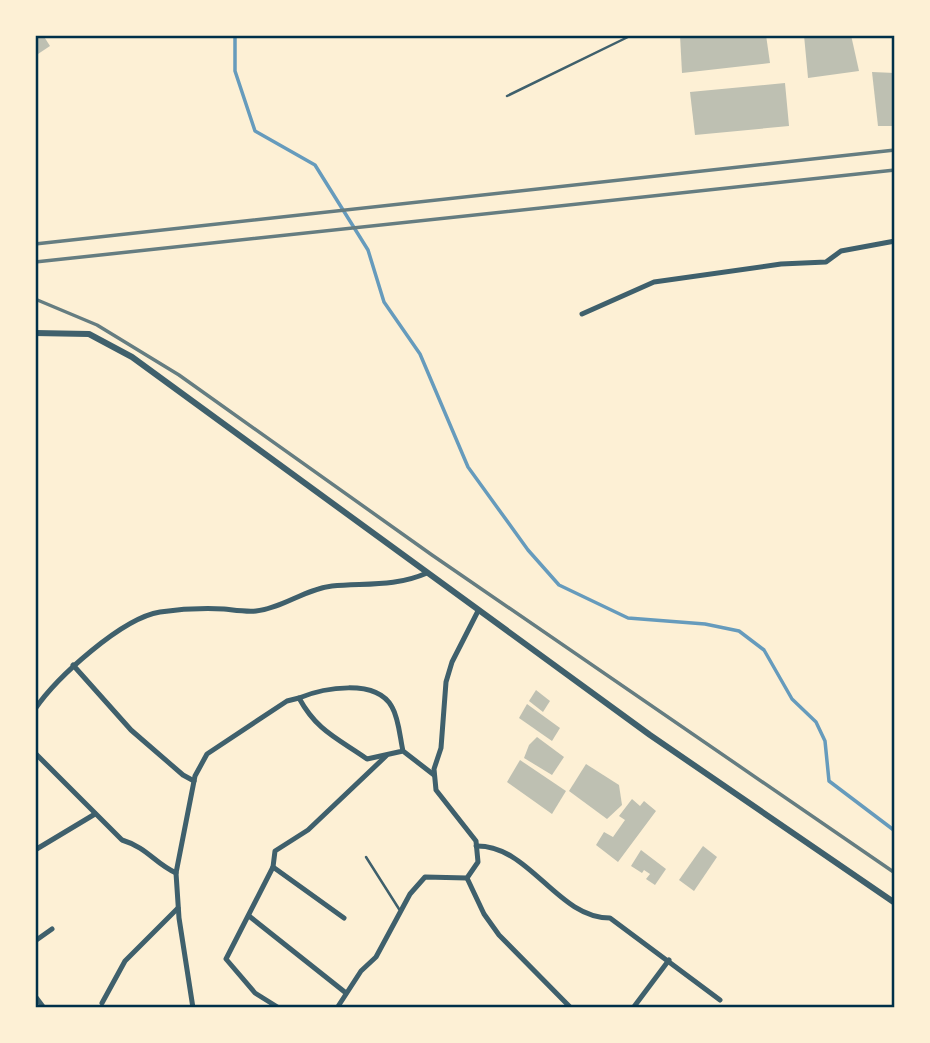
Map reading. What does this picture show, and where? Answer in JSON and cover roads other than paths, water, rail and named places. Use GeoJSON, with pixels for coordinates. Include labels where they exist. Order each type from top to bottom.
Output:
{"type":"FeatureCollection","features":[{"type":"Feature","properties":{"kind":"street"},"geometry":{"type":"LineString","coordinates":[[582,314],[654,282],[781,264],[827,262],[841,251],[895,240]]}},
{"type":"Feature","properties":{"kind":"street"},"geometry":{"type":"LineString","coordinates":[[35,333],[89,334],[132,358],[650,735],[895,903]]}},
{"type":"Feature","properties":{"kind":"street"},"geometry":{"type":"LineString","coordinates":[[35,709],[61,675],[73,665],[133,621],[157,612],[220,609],[256,611],[310,590],[332,586],[387,585],[427,573]]}},
{"type":"Feature","properties":{"kind":"street"},"geometry":{"type":"LineString","coordinates":[[467,878],[478,862],[476,846],[460,817],[436,789],[434,775],[446,707],[446,682],[478,611]]}},
{"type":"Feature","properties":{"kind":"street"},"geometry":{"type":"LineString","coordinates":[[73,665],[131,730],[183,775],[194,781]]}},
{"type":"Feature","properties":{"kind":"street"},"geometry":{"type":"LineString","coordinates":[[194,1008],[178,908],[176,873],[194,781],[208,754],[287,701],[328,690],[375,692],[392,706],[402,751],[434,775]]}},
{"type":"Feature","properties":{"kind":"street"},"geometry":{"type":"LineString","coordinates":[[299,698],[309,717],[328,736],[367,759],[402,751]]}},
{"type":"Feature","properties":{"kind":"street"},"geometry":{"type":"LineString","coordinates":[[35,753],[122,841],[139,845],[164,867],[176,873]]}},
{"type":"Feature","properties":{"kind":"street"},"geometry":{"type":"LineString","coordinates":[[279,1008],[255,993],[227,964],[226,959],[273,867],[275,851],[285,841],[308,830],[386,756]]}},
{"type":"Feature","properties":{"kind":"street"},"geometry":{"type":"LineString","coordinates":[[35,850],[95,814]]}},
{"type":"Feature","properties":{"kind":"street"},"geometry":{"type":"LineString","coordinates":[[476,846],[503,849],[594,918],[610,918],[720,1000]]}},
{"type":"Feature","properties":{"kind":"street"},"geometry":{"type":"LineString","coordinates":[[273,867],[344,918]]}},
{"type":"Feature","properties":{"kind":"street"},"geometry":{"type":"LineString","coordinates":[[337,1008],[361,971],[376,957],[410,894],[425,877],[467,878]]}},
{"type":"Feature","properties":{"kind":"street"},"geometry":{"type":"LineString","coordinates":[[467,878],[484,914],[499,935],[571,1008]]}},
{"type":"Feature","properties":{"kind":"street"},"geometry":{"type":"LineString","coordinates":[[103,1003],[125,961],[178,908]]}},
{"type":"Feature","properties":{"kind":"street"},"geometry":{"type":"LineString","coordinates":[[249,916],[346,993]]}},
{"type":"Feature","properties":{"kind":"street"},"geometry":{"type":"LineString","coordinates":[[35,941],[52,929]]}},
{"type":"Feature","properties":{"kind":"street"},"geometry":{"type":"LineString","coordinates":[[634,1008],[668,960]]}},
{"type":"Feature","properties":{"kind":"street"},"geometry":{"type":"LineString","coordinates":[[35,996],[44,1008]]}},
{"type":"Feature","properties":{"kind":"lane"},"geometry":{"type":"LineString","coordinates":[[507,96],[632,35]]}},
{"type":"Feature","properties":{"kind":"lane"},"geometry":{"type":"LineString","coordinates":[[366,857],[401,911]]}},
{"type":"Feature","properties":{"kind":"waterway"},"geometry":{"type":"LineString","coordinates":[[235,35],[235,71],[255,131],[315,165],[368,250],[384,302],[420,354],[468,467],[528,550],[559,585],[628,618],[705,624],[739,631],[764,650],[792,699],[816,722],[825,741],[829,781],[895,831]]}},
{"type":"Feature","properties":{"kind":"railway"},"geometry":{"type":"LineString","coordinates":[[35,244],[895,150]]}},
{"type":"Feature","properties":{"kind":"railway"},"geometry":{"type":"LineString","coordinates":[[35,262],[895,170]]}},
{"type":"Feature","properties":{"kind":"railway"},"geometry":{"type":"LineString","coordinates":[[35,299],[97,325],[179,375],[432,555],[895,873]]}}]}
